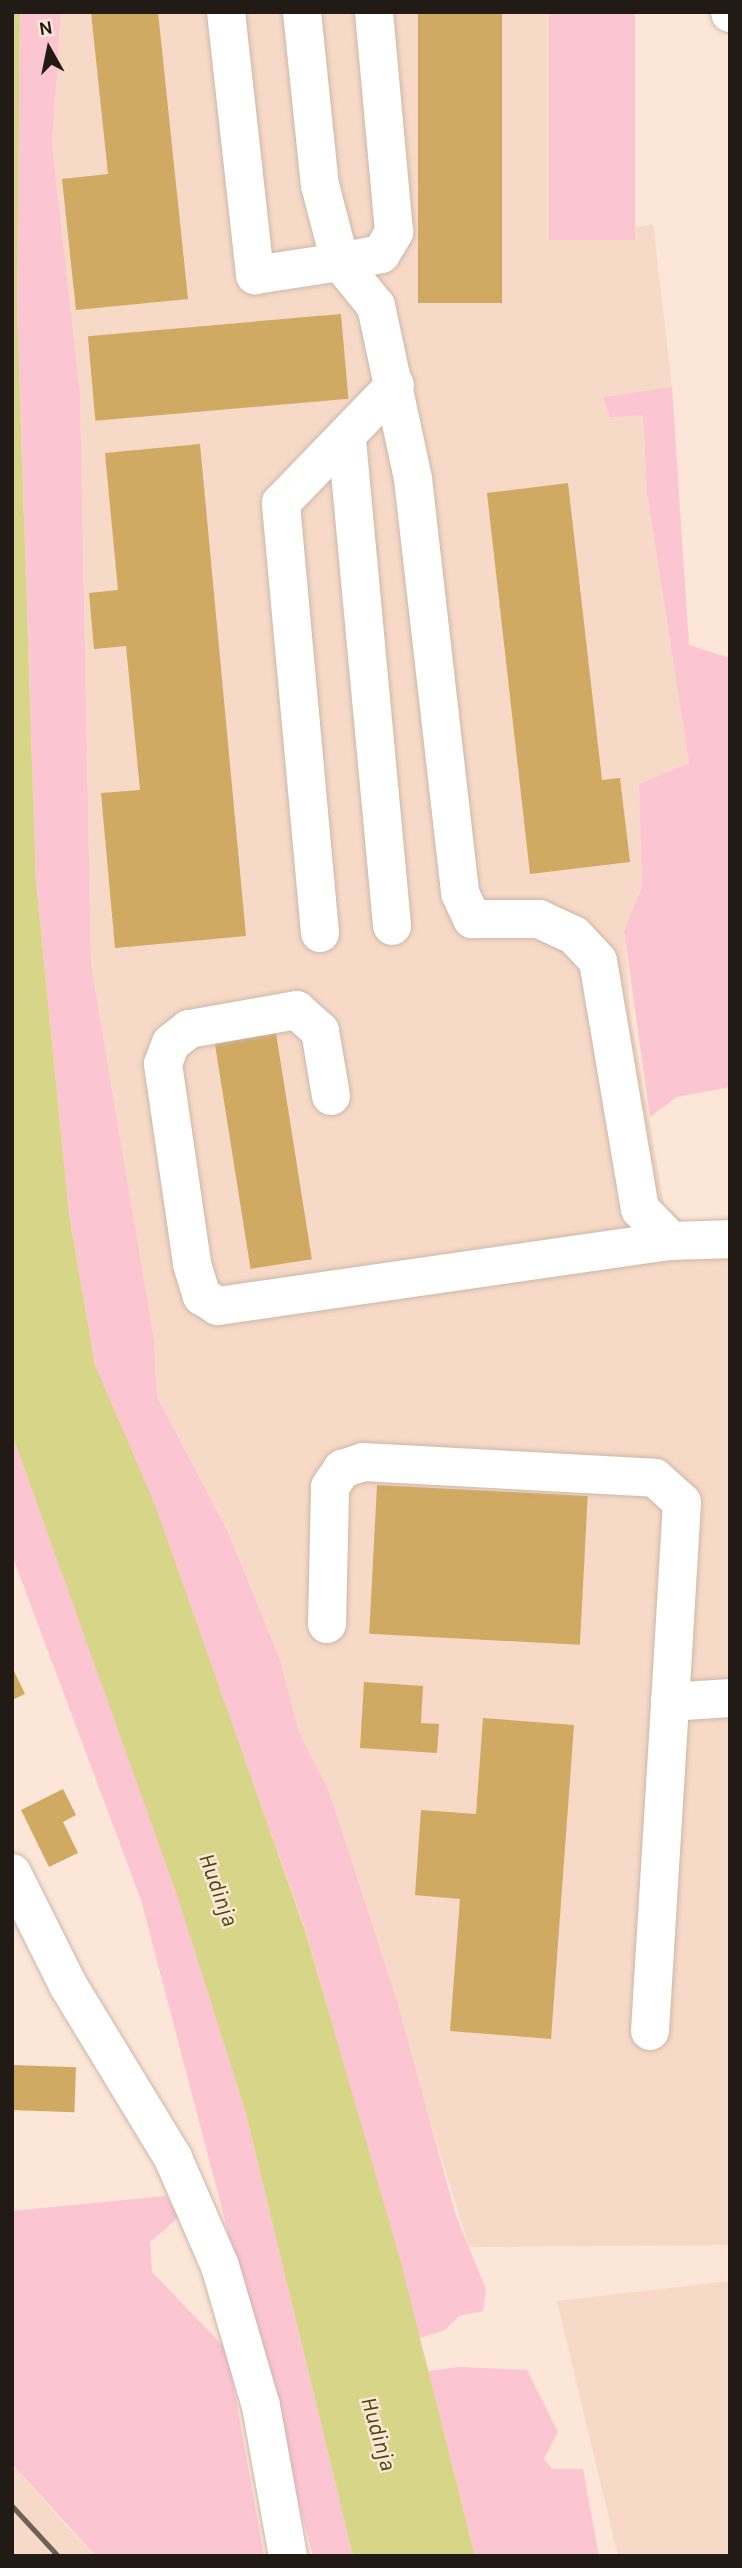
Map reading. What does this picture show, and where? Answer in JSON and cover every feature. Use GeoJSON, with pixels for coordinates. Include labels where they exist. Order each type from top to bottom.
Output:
{"type":"FeatureCollection","features":[{"type":"Feature","properties":{"kind":"street"},"geometry":{"type":"LineString","coordinates":[[226,12],[256,275],[380,254],[394,232],[374,12]]}},
{"type":"Feature","properties":{"kind":"street"},"geometry":{"type":"LineString","coordinates":[[302,12],[320,185],[340,262],[376,306],[413,479],[460,893],[472,919],[538,919],[574,935],[598,961],[640,1209],[671,1241]]}},
{"type":"Feature","properties":{"kind":"street"},"geometry":{"type":"LineString","coordinates":[[320,933],[281,503],[304,473],[347,440],[394,386]]}},
{"type":"Feature","properties":{"kind":"street"},"geometry":{"type":"LineString","coordinates":[[347,440],[392,926]]}},
{"type":"Feature","properties":{"kind":"street"},"geometry":{"type":"LineString","coordinates":[[331,1096],[320,1031],[296,1010],[189,1029],[172,1043],[163,1064],[192,1264],[202,1296],[218,1306],[671,1241],[730,1240]]}},
{"type":"Feature","properties":{"kind":"street"},"geometry":{"type":"LineString","coordinates":[[327,1623],[330,1487],[342,1469],[363,1462],[655,1478],[682,1502],[650,2031]]}},
{"type":"Feature","properties":{"kind":"street"},"geometry":{"type":"LineString","coordinates":[[670,1702],[730,1698]]}},
{"type":"Feature","properties":{"kind":"street"},"geometry":{"type":"LineString","coordinates":[[12,1873],[68,1985],[173,2158],[220,2266],[261,2406],[288,2556]]}},
{"type":"Feature","properties":{"kind":"shaded area"},"geometry":{"type":"Polygon","coordinates":[[[20,12],[61,12],[52,145],[80,392],[91,964],[154,1340],[157,1397],[228,1532],[280,1660],[299,1732],[328,1789],[396,1998],[456,2216],[486,2289],[483,2311],[459,2316],[445,2330],[420,2338],[306,1931],[153,1503],[95,1365],[69,1214],[36,881],[17,306],[20,12]]]}},
{"type":"Feature","properties":{"kind":"shaded area"},"geometry":{"type":"Polygon","coordinates":[[[61,12],[549,12],[573,239],[653,224],[672,387],[603,397],[643,415],[647,493],[689,763],[639,784],[642,887],[624,931],[631,1017],[664,1204],[691,1229],[730,1233],[730,2245],[469,2247],[328,1789],[299,1732],[280,1660],[228,1532],[157,1397],[154,1340],[91,964],[80,392],[52,145],[61,12]]]}},
{"type":"Feature","properties":{"kind":"shaded area"},"geometry":{"type":"Polygon","coordinates":[[[549,12],[635,12],[635,240],[549,240],[549,12]]]}},
{"type":"Feature","properties":{"kind":"shaded area"},"geometry":{"type":"Polygon","coordinates":[[[672,387],[689,645],[730,658],[730,1087],[677,1097],[650,1117],[624,931],[642,887],[639,784],[689,763],[647,493],[643,415],[610,417],[603,397],[672,387]]]}},
{"type":"Feature","properties":{"kind":"shaded area"},"geometry":{"type":"Polygon","coordinates":[[[12,1434],[174,1884],[245,2110],[353,2556],[313,2556],[141,1900],[12,1555],[12,1434]]]}},
{"type":"Feature","properties":{"kind":"shaded area"},"geometry":{"type":"Polygon","coordinates":[[[166,2196],[179,2217],[150,2242],[152,2272],[227,2350],[264,2556],[96,2556],[12,2464],[12,2211],[166,2196]]]}},
{"type":"Feature","properties":{"kind":"shaded area"},"geometry":{"type":"Polygon","coordinates":[[[730,2281],[730,2556],[618,2556],[557,2301],[730,2281]]]}},
{"type":"Feature","properties":{"kind":"shaded area"},"geometry":{"type":"Polygon","coordinates":[[[458,2367],[527,2370],[558,2432],[544,2459],[552,2469],[583,2469],[599,2556],[475,2556],[428,2371],[458,2367]]]}},
{"type":"Feature","properties":{"kind":"shaded area"},"geometry":{"type":"Polygon","coordinates":[[[12,2464],[66,2526],[96,2556],[12,2556],[12,2464]]]}},
{"type":"Feature","properties":{"kind":"water","name":"Hudinja"},"geometry":{"type":"Polygon","coordinates":[[[12,12],[20,12],[17,306],[36,881],[69,1214],[95,1365],[155,1505],[306,1933],[400,2259],[475,2556],[353,2556],[245,2110],[176,1892],[12,1434],[12,12]]]}},
{"type":"Feature","properties":{"kind":"building"},"geometry":{"type":"Polygon","coordinates":[[[91,12],[158,12],[188,299],[76,310],[62,179],[108,174],[91,12]]]}},
{"type":"Feature","properties":{"kind":"building"},"geometry":{"type":"Polygon","coordinates":[[[418,12],[502,12],[502,303],[418,303],[418,12]]]}},
{"type":"Feature","properties":{"kind":"building"},"geometry":{"type":"Polygon","coordinates":[[[341,314],[348,399],[95,421],[88,336],[341,314]]]}},
{"type":"Feature","properties":{"kind":"building"},"geometry":{"type":"Polygon","coordinates":[[[200,444],[246,936],[115,948],[101,793],[140,790],[126,646],[94,649],[89,593],[118,590],[105,453],[200,444]]]}},
{"type":"Feature","properties":{"kind":"building"},"geometry":{"type":"Polygon","coordinates":[[[568,483],[602,780],[620,778],[630,862],[530,874],[487,493],[568,483]]]}},
{"type":"Feature","properties":{"kind":"building"},"geometry":{"type":"Polygon","coordinates":[[[276,1033],[312,1259],[251,1269],[215,1043],[276,1033]]]}},
{"type":"Feature","properties":{"kind":"building"},"geometry":{"type":"Polygon","coordinates":[[[377,1485],[588,1496],[580,1645],[369,1634],[377,1485]]]}},
{"type":"Feature","properties":{"kind":"building"},"geometry":{"type":"Polygon","coordinates":[[[14,1671],[25,1694],[12,1700],[12,1672],[14,1671]]]}},
{"type":"Feature","properties":{"kind":"building"},"geometry":{"type":"Polygon","coordinates":[[[364,1682],[423,1686],[421,1723],[439,1724],[437,1753],[360,1748],[364,1682]]]}},
{"type":"Feature","properties":{"kind":"building"},"geometry":{"type":"Polygon","coordinates":[[[483,1718],[574,1725],[551,2039],[450,2031],[460,1899],[415,1895],[421,1810],[476,1814],[483,1718]]]}},
{"type":"Feature","properties":{"kind":"building"},"geometry":{"type":"Polygon","coordinates":[[[63,1789],[76,1815],[63,1822],[78,1853],[49,1867],[21,1810],[63,1789]]]}},
{"type":"Feature","properties":{"kind":"building"},"geometry":{"type":"Polygon","coordinates":[[[12,2065],[76,2067],[74,2112],[12,2110],[12,2065]]]}},
{"type":"Feature","properties":{"kind":"railway"},"geometry":{"type":"LineString","coordinates":[[12,2506],[58,2556]]}}]}
